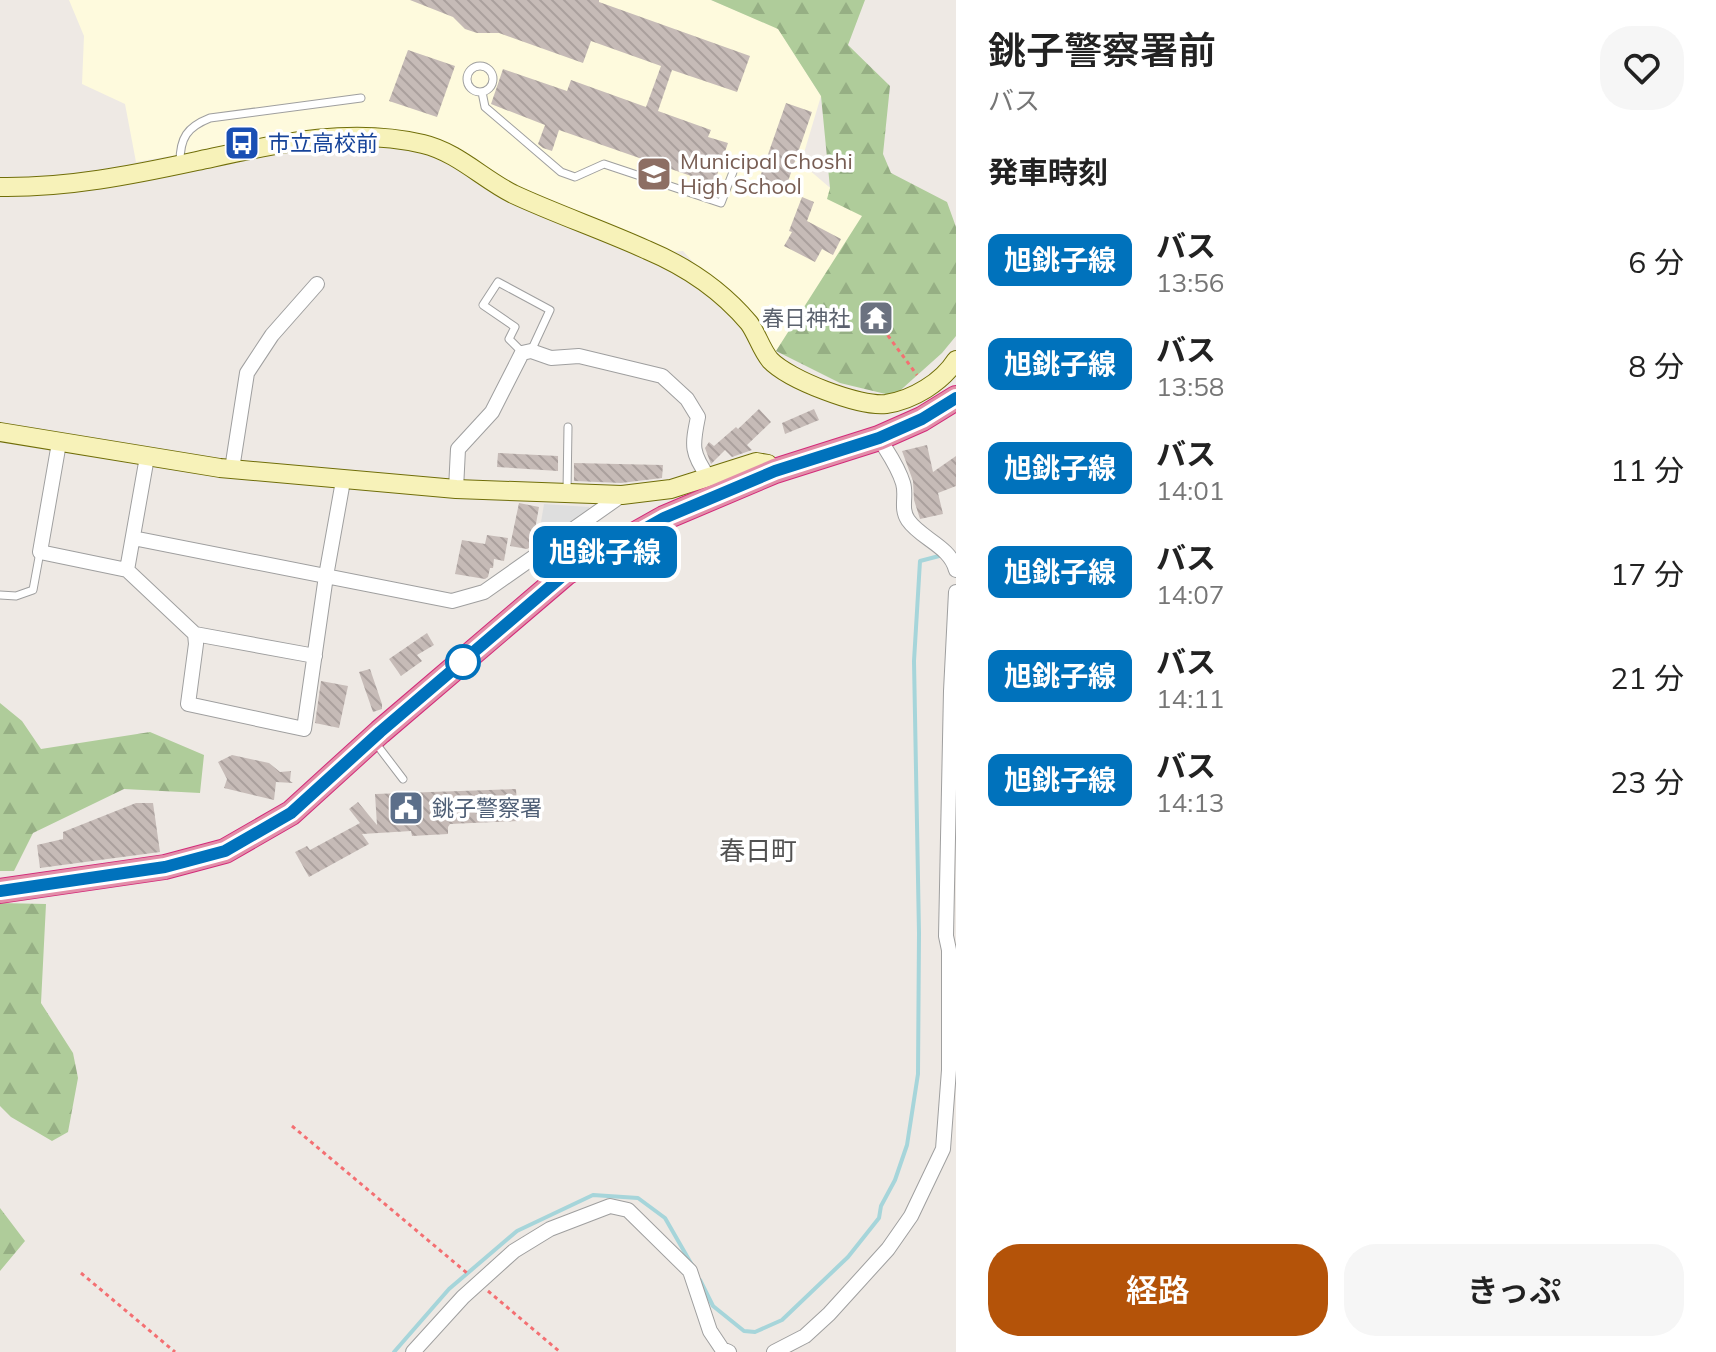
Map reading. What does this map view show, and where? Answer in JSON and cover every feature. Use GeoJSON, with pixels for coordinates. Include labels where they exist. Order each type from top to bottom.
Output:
{"type":"FeatureCollection","features":[{"type":"Feature","properties":{"kind":"highway"},"geometry":{"type":"LineString","coordinates":[[0,891],[165,867],[225,851],[291,813],[566,573],[664,518],[775,471],[879,438],[922,419],[956,398]]}},
{"type":"Feature","properties":{"kind":"street"},"geometry":{"type":"LineString","coordinates":[[0,187],[90,182],[318,137],[392,139],[423,144],[467,164],[511,193],[650,251],[688,271],[718,292],[750,324],[770,360],[801,383],[884,404],[913,396],[948,373],[956,360]]}},
{"type":"Feature","properties":{"kind":"street"},"geometry":{"type":"LineString","coordinates":[[232,469],[247,373],[272,335],[317,284]]}},
{"type":"Feature","properties":{"kind":"street"},"geometry":{"type":"LineString","coordinates":[[456,489],[458,449],[492,412],[527,352],[551,358],[579,356],[662,376],[687,399],[698,417],[692,446],[709,478]]}},
{"type":"Feature","properties":{"kind":"street"},"geometry":{"type":"LineString","coordinates":[[0,432],[232,469],[456,489],[622,495],[671,489],[756,462],[768,464],[775,471]]}},
{"type":"Feature","properties":{"kind":"street"},"geometry":{"type":"LineString","coordinates":[[879,438],[897,466],[905,488],[903,507],[906,517],[915,529],[944,551],[956,570]]}},
{"type":"Feature","properties":{"kind":"street"},"geometry":{"type":"LineString","coordinates":[[59,443],[40,552],[127,570],[195,634],[315,656]]}},
{"type":"Feature","properties":{"kind":"street"},"geometry":{"type":"LineString","coordinates":[[127,570],[147,457]]}},
{"type":"Feature","properties":{"kind":"street"},"geometry":{"type":"LineString","coordinates":[[195,634],[188,704],[304,729],[343,481]]}},
{"type":"Feature","properties":{"kind":"street"},"geometry":{"type":"LineString","coordinates":[[133,538],[452,601],[484,592],[622,495]]}},
{"type":"Feature","properties":{"kind":"street"},"geometry":{"type":"LineString","coordinates":[[774,1352],[805,1336],[888,1249],[911,1216],[943,1149],[952,1070],[949,950],[951,691],[956,592]]}},
{"type":"Feature","properties":{"kind":"street"},"geometry":{"type":"LineString","coordinates":[[413,1352],[514,1251],[550,1229],[610,1206],[628,1210],[690,1271],[710,1331],[722,1349],[729,1352]]}},
{"type":"Feature","properties":{"kind":"lane"},"geometry":{"type":"LineString","coordinates":[[482,92],[485,107],[561,172],[575,177],[604,164],[721,203],[733,172]]}},
{"type":"Feature","properties":{"kind":"lane"},"geometry":{"type":"LineString","coordinates":[[179,164],[179,147],[185,135],[197,123],[210,118],[361,98]]}},
{"type":"Feature","properties":{"kind":"lane"},"geometry":{"type":"LineString","coordinates":[[498,282],[550,310],[527,352],[509,339],[515,327],[483,305],[498,282]]}},
{"type":"Feature","properties":{"kind":"lane"},"geometry":{"type":"LineString","coordinates":[[567,493],[568,427]]}},
{"type":"Feature","properties":{"kind":"lane"},"geometry":{"type":"LineString","coordinates":[[0,595],[16,596],[33,590],[40,552]]}},
{"type":"Feature","properties":{"kind":"lane"},"geometry":{"type":"LineString","coordinates":[[372,740],[403,779]]}},
{"type":"Feature","properties":{"kind":"path"},"geometry":{"type":"LineString","coordinates":[[883,329],[926,387]]}},
{"type":"Feature","properties":{"kind":"path"},"geometry":{"type":"LineString","coordinates":[[292,1126],[560,1352]]}},
{"type":"Feature","properties":{"kind":"path"},"geometry":{"type":"LineString","coordinates":[[81,1273],[175,1352]]}},
{"type":"Feature","properties":{"kind":"shaded area","name":"Municipal Choshi High School"},"geometry":{"type":"Polygon","coordinates":[[[69,0],[711,0],[778,28],[821,96],[801,163],[863,216],[775,353],[683,251],[670,252],[529,194],[451,148],[303,133],[136,162],[125,104],[82,84],[84,36],[69,0]]]}},
{"type":"Feature","properties":{"kind":"shaded area"},"geometry":{"type":"Polygon","coordinates":[[[544,504],[589,507],[591,514],[537,546],[544,504]]]}},
{"type":"Feature","properties":{"kind":"green space"},"geometry":{"type":"Polygon","coordinates":[[[711,0],[865,0],[848,45],[890,86],[883,154],[891,173],[947,202],[956,227],[956,336],[942,353],[894,396],[840,383],[776,351],[862,216],[827,199],[830,188],[821,96],[778,29],[711,0]]]}},
{"type":"Feature","properties":{"kind":"green space"},"geometry":{"type":"Polygon","coordinates":[[[0,703],[22,721],[41,749],[150,732],[204,755],[200,793],[124,789],[33,833],[14,871],[0,871],[0,703]]]}},
{"type":"Feature","properties":{"kind":"green space"},"geometry":{"type":"Polygon","coordinates":[[[0,903],[46,904],[41,1003],[73,1053],[78,1078],[68,1132],[52,1141],[11,1117],[0,1106],[0,903]]]}},
{"type":"Feature","properties":{"kind":"green space"},"geometry":{"type":"Polygon","coordinates":[[[0,1208],[25,1241],[0,1271],[0,1208]]]}},
{"type":"Feature","properties":{"kind":"building"},"geometry":{"type":"Polygon","coordinates":[[[410,0],[599,0],[750,56],[737,92],[672,70],[658,111],[711,130],[708,137],[728,143],[714,184],[559,130],[552,151],[543,148],[538,144],[545,125],[491,104],[503,69],[567,91],[571,80],[646,107],[661,66],[591,41],[583,63],[499,33],[477,33],[465,29],[453,17],[410,0]]]}},
{"type":"Feature","properties":{"kind":"building"},"geometry":{"type":"Polygon","coordinates":[[[408,50],[455,66],[437,117],[389,101],[408,50]]]}},
{"type":"Feature","properties":{"kind":"building"},"geometry":{"type":"Polygon","coordinates":[[[786,103],[812,112],[785,190],[759,180],[786,103]]]}},
{"type":"Feature","properties":{"kind":"building"},"geometry":{"type":"Polygon","coordinates":[[[802,197],[814,202],[807,221],[841,239],[833,255],[822,249],[815,262],[784,246],[792,232],[789,231],[802,197]]]}},
{"type":"Feature","properties":{"kind":"building"},"geometry":{"type":"Polygon","coordinates":[[[759,409],[771,422],[747,445],[752,450],[732,457],[725,450],[711,464],[705,448],[709,442],[714,446],[759,409]]]}},
{"type":"Feature","properties":{"kind":"building"},"geometry":{"type":"Polygon","coordinates":[[[814,409],[819,420],[785,434],[782,423],[814,409]]]}},
{"type":"Feature","properties":{"kind":"building"},"geometry":{"type":"Polygon","coordinates":[[[927,445],[933,472],[956,456],[956,486],[938,493],[943,514],[920,519],[914,500],[913,481],[902,451],[927,445]]]}},
{"type":"Feature","properties":{"kind":"building"},"geometry":{"type":"Polygon","coordinates":[[[498,453],[558,456],[558,471],[497,467],[498,453]]]}},
{"type":"Feature","properties":{"kind":"building"},"geometry":{"type":"Polygon","coordinates":[[[574,463],[663,465],[662,478],[621,483],[574,481],[574,463]]]}},
{"type":"Feature","properties":{"kind":"building"},"geometry":{"type":"Polygon","coordinates":[[[519,503],[539,507],[532,546],[527,549],[510,546],[519,503]]]}},
{"type":"Feature","properties":{"kind":"building"},"geometry":{"type":"Polygon","coordinates":[[[487,535],[508,538],[504,561],[494,559],[493,568],[490,568],[485,579],[455,574],[462,540],[485,544],[487,535]]]}},
{"type":"Feature","properties":{"kind":"building"},"geometry":{"type":"Polygon","coordinates":[[[427,633],[434,645],[417,655],[422,661],[401,676],[389,659],[427,633]]]}},
{"type":"Feature","properties":{"kind":"building"},"geometry":{"type":"Polygon","coordinates":[[[370,669],[382,704],[382,709],[373,712],[359,672],[370,669]]]}},
{"type":"Feature","properties":{"kind":"building"},"geometry":{"type":"Polygon","coordinates":[[[321,681],[348,686],[339,728],[315,723],[321,681]]]}},
{"type":"Feature","properties":{"kind":"building"},"geometry":{"type":"Polygon","coordinates":[[[232,755],[269,763],[280,772],[291,771],[290,781],[293,783],[276,782],[274,800],[224,788],[227,779],[218,762],[232,755]]]}},
{"type":"Feature","properties":{"kind":"building"},"geometry":{"type":"Polygon","coordinates":[[[516,789],[518,821],[450,824],[448,834],[412,836],[411,831],[362,834],[369,844],[309,877],[295,852],[307,846],[310,850],[360,823],[349,809],[358,802],[377,825],[375,794],[516,789]]]}},
{"type":"Feature","properties":{"kind":"building"},"geometry":{"type":"Polygon","coordinates":[[[136,803],[153,803],[160,852],[40,868],[37,845],[63,839],[63,832],[136,803]]]}},
{"type":"Feature","properties":{"kind":"waterway"},"geometry":{"type":"LineString","coordinates":[[700,1280],[713,1306],[744,1331],[755,1332],[782,1320],[848,1257],[879,1218],[881,1206],[895,1180],[907,1145],[918,1074],[914,661],[920,561],[943,555]]}},
{"type":"Feature","properties":{"kind":"waterway"},"geometry":{"type":"LineString","coordinates":[[394,1352],[449,1289],[517,1231],[593,1195],[638,1198],[665,1218],[692,1265]]}},
{"type":"Feature","properties":{"kind":"bus line","name":"旭銚子線"},"geometry":{"type":"LineString","coordinates":[[0,891],[165,867],[225,851],[291,813],[380,732],[566,573],[664,518],[775,471],[879,438],[922,419],[956,398]]}},
{"type":"Feature","properties":{"kind":"place","name":"市立高校前"},"geometry":{"type":"Point","coordinates":[242,143]}},
{"type":"Feature","properties":{"kind":"place","name":"Municipal Choshi High School"},"geometry":{"type":"Point","coordinates":[654,174]}},
{"type":"Feature","properties":{"kind":"place","name":"春日神社"},"geometry":{"type":"Point","coordinates":[876,318]}},
{"type":"Feature","properties":{"kind":"place","name":"銚子警察署"},"geometry":{"type":"Point","coordinates":[406,808]}},
{"type":"Feature","properties":{"kind":"district","name":"春日町"},"geometry":{"type":"Point","coordinates":[758,851]}}]}
